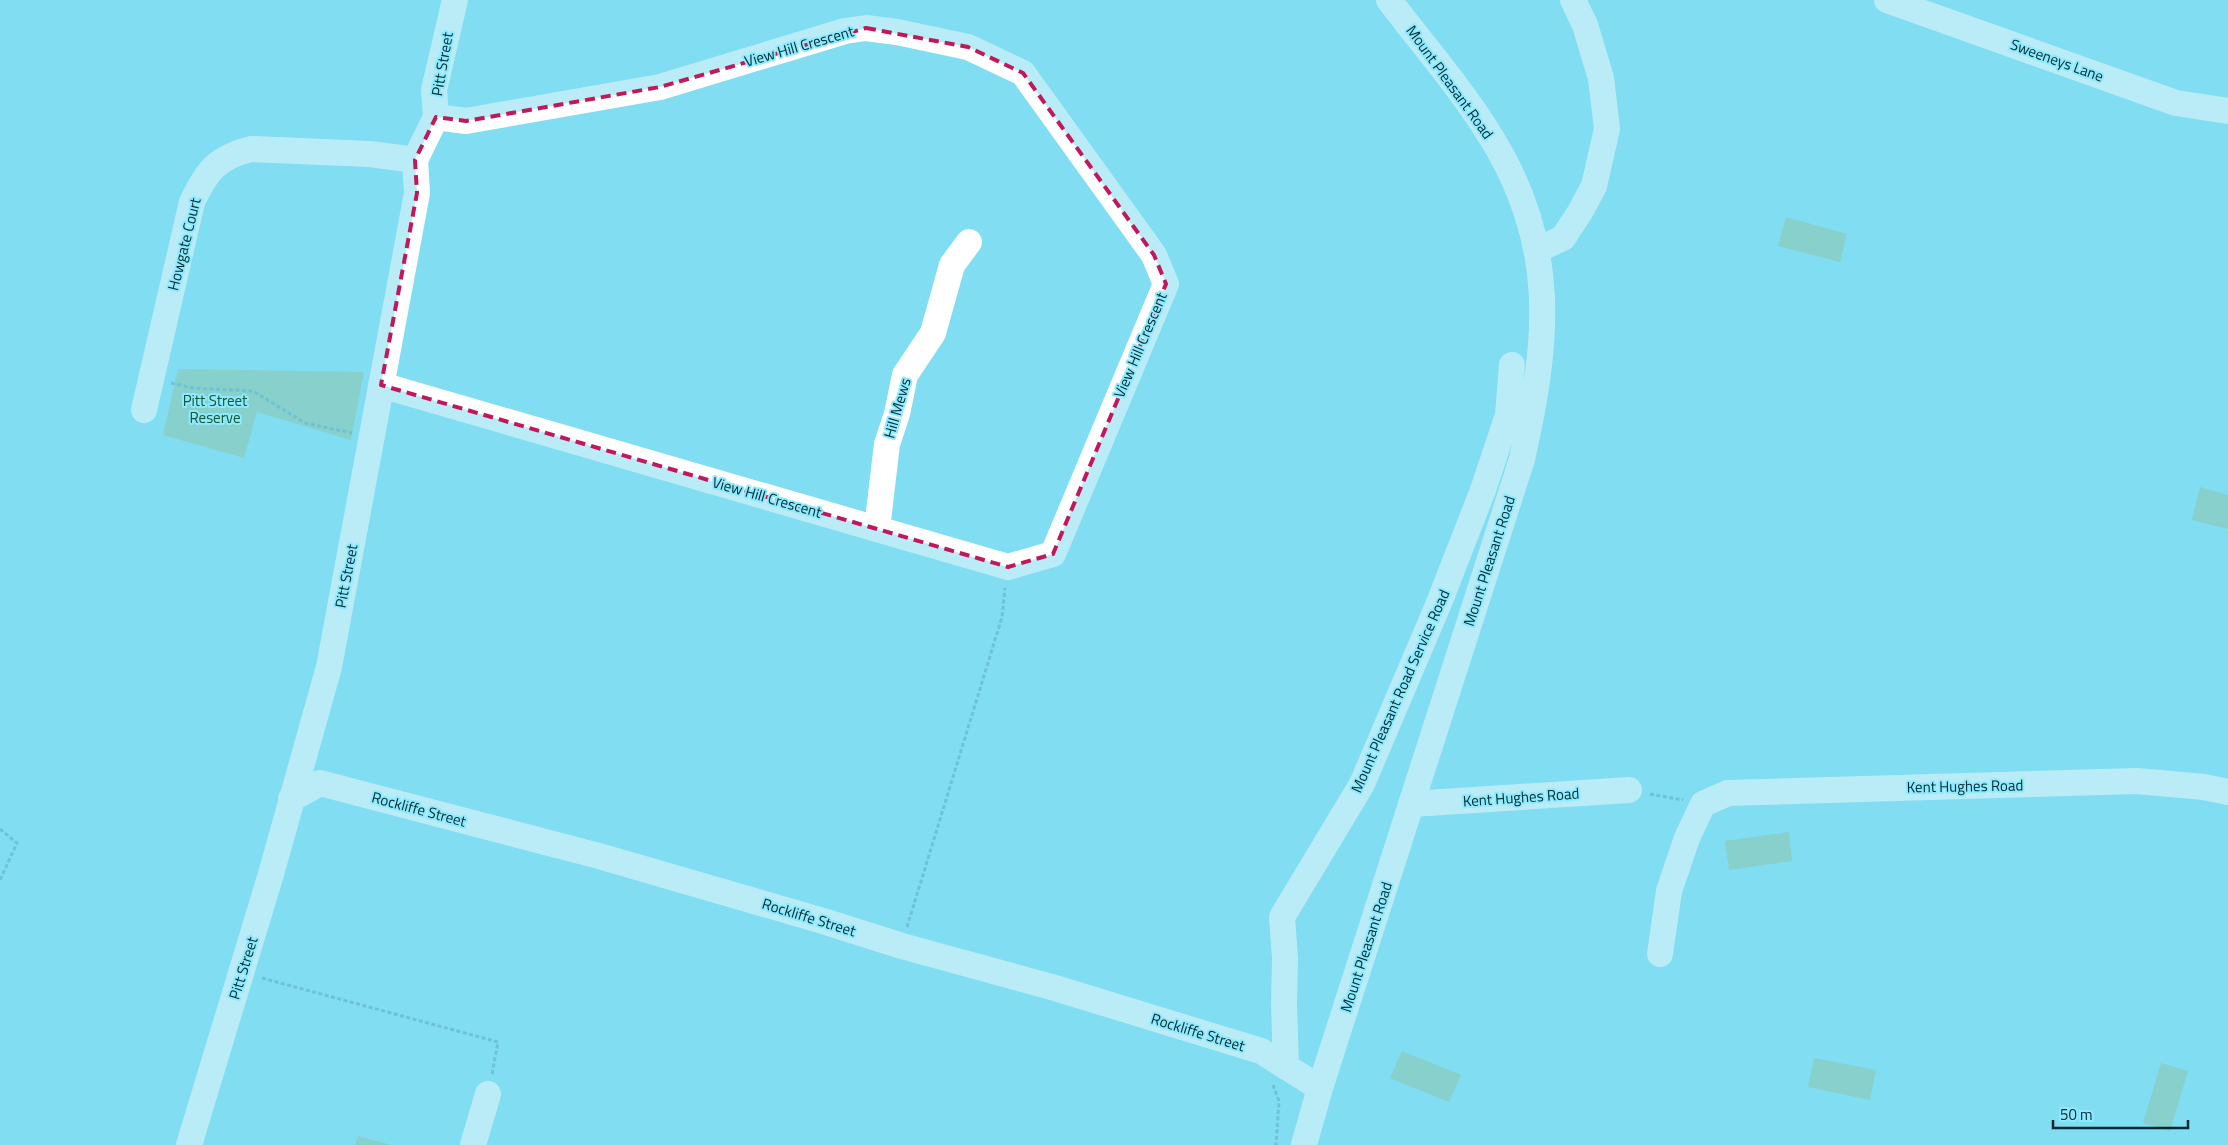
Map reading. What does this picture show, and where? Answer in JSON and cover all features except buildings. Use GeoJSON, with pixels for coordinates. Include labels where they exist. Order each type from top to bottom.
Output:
{"type":"FeatureCollection","features":[{"type":"Feature","properties":{"kind":"street","name":"Pitt Street"},"geometry":{"type":"LineString","coordinates":[[189,1145],[271,874],[329,667],[417,193],[415,160],[436,117],[434,90],[455,0]]}},
{"type":"Feature","properties":{"kind":"street","name":"Mount Pleasant Road"},"geometry":{"type":"LineString","coordinates":[[1304,1145],[1320,1088],[1522,459],[1536,396],[1543,333],[1542,290],[1537,250],[1527,214],[1513,176],[1491,137],[1468,103],[1389,0]]}},
{"type":"Feature","properties":{"kind":"street"},"geometry":{"type":"LineString","coordinates":[[1537,250],[1563,238],[1580,212],[1594,186],[1606,129],[1601,78],[1585,25],[1573,0]]}},
{"type":"Feature","properties":{"kind":"street","name":"Sweeneys Lane"},"geometry":{"type":"LineString","coordinates":[[1887,0],[2176,103],[2228,111]]}},
{"type":"Feature","properties":{"kind":"street","name":"View Hill Crescent"},"geometry":{"type":"LineString","coordinates":[[381,385],[1008,567],[1053,554],[1166,284],[1154,255],[1023,73],[968,48],[897,32],[866,28],[845,31],[660,86],[466,121],[436,117]]}},
{"type":"Feature","properties":{"kind":"street","name":"Howgate Court"},"geometry":{"type":"LineString","coordinates":[[144,410],[192,202],[202,181],[215,165],[232,154],[251,149],[370,154],[415,160]]}},
{"type":"Feature","properties":{"kind":"street","name":"Hill Mews"},"geometry":{"type":"LineString","coordinates":[[877,529],[887,444],[897,414],[904,375],[933,333],[952,265],[969,242]]}},
{"type":"Feature","properties":{"kind":"street","name":"Mount Pleasant Road Service Road"},"geometry":{"type":"LineString","coordinates":[[1286,1067],[1285,958],[1282,918],[1362,784],[1439,603],[1483,490],[1508,415],[1512,365]]}},
{"type":"Feature","properties":{"kind":"street","name":"Kent Hughes Road"},"geometry":{"type":"LineString","coordinates":[[1703,804],[1728,793],[2137,781],[2204,787],[2228,792]]}},
{"type":"Feature","properties":{"kind":"street","name":"Rockliffe Street"},"geometry":{"type":"LineString","coordinates":[[291,799],[320,782],[599,856],[902,946],[1056,988],[1261,1051],[1320,1088]]}},
{"type":"Feature","properties":{"kind":"street","name":"Kent Hughes Road"},"geometry":{"type":"LineString","coordinates":[[1412,804],[1629,790]]}},
{"type":"Feature","properties":{"kind":"street"},"geometry":{"type":"LineString","coordinates":[[1660,954],[1670,891],[1687,838],[1703,804]]}},
{"type":"Feature","properties":{"kind":"street"},"geometry":{"type":"LineString","coordinates":[[473,1145],[488,1094]]}},
{"type":"Feature","properties":{"kind":"path"},"geometry":{"type":"LineString","coordinates":[[152,377],[193,388],[253,391],[306,423],[372,438]]}},
{"type":"Feature","properties":{"kind":"path"},"geometry":{"type":"LineString","coordinates":[[902,946],[1002,617],[1008,567]]}},
{"type":"Feature","properties":{"kind":"path"},"geometry":{"type":"LineString","coordinates":[[1629,790],[1703,804]]}},
{"type":"Feature","properties":{"kind":"path"},"geometry":{"type":"LineString","coordinates":[[0,829],[17,843],[0,880]]}},
{"type":"Feature","properties":{"kind":"path"},"geometry":{"type":"LineString","coordinates":[[241,972],[498,1042],[488,1094]]}},
{"type":"Feature","properties":{"kind":"path"},"geometry":{"type":"LineString","coordinates":[[1261,1051],[1279,1101],[1276,1145]]}},
{"type":"Feature","properties":{"kind":"highlighted area"},"geometry":{"type":"Polygon","coordinates":[[[866,28],[968,47],[1023,73],[1154,255],[1166,284],[1053,554],[1008,567],[381,385],[417,193],[415,160],[436,117],[466,121],[660,87],[866,28]]]}},
{"type":"Feature","properties":{"kind":"green space"},"geometry":{"type":"Polygon","coordinates":[[[1786,217],[1847,234],[1840,262],[1778,246],[1786,217]]]}},
{"type":"Feature","properties":{"kind":"green space","name":"Pitt Street Reserve"},"geometry":{"type":"Polygon","coordinates":[[[178,369],[364,372],[351,440],[257,412],[244,458],[163,435],[178,369]]]}},
{"type":"Feature","properties":{"kind":"green space"},"geometry":{"type":"Polygon","coordinates":[[[2200,487],[2228,495],[2228,529],[2192,520],[2200,487]]]}},
{"type":"Feature","properties":{"kind":"green space"},"geometry":{"type":"Polygon","coordinates":[[[1789,832],[1792,861],[1729,870],[1725,841],[1789,832]]]}},
{"type":"Feature","properties":{"kind":"green space"},"geometry":{"type":"Polygon","coordinates":[[[1402,1051],[1461,1075],[1449,1102],[1390,1078],[1402,1051]]]}},
{"type":"Feature","properties":{"kind":"green space"},"geometry":{"type":"Polygon","coordinates":[[[1814,1058],[1876,1070],[1870,1100],[1808,1087],[1814,1058]]]}},
{"type":"Feature","properties":{"kind":"green space"},"geometry":{"type":"Polygon","coordinates":[[[2161,1063],[2188,1071],[2170,1131],[2143,1123],[2161,1063]]]}},
{"type":"Feature","properties":{"kind":"green space"},"geometry":{"type":"Polygon","coordinates":[[[358,1136],[391,1145],[355,1145],[358,1136]]]}}]}
